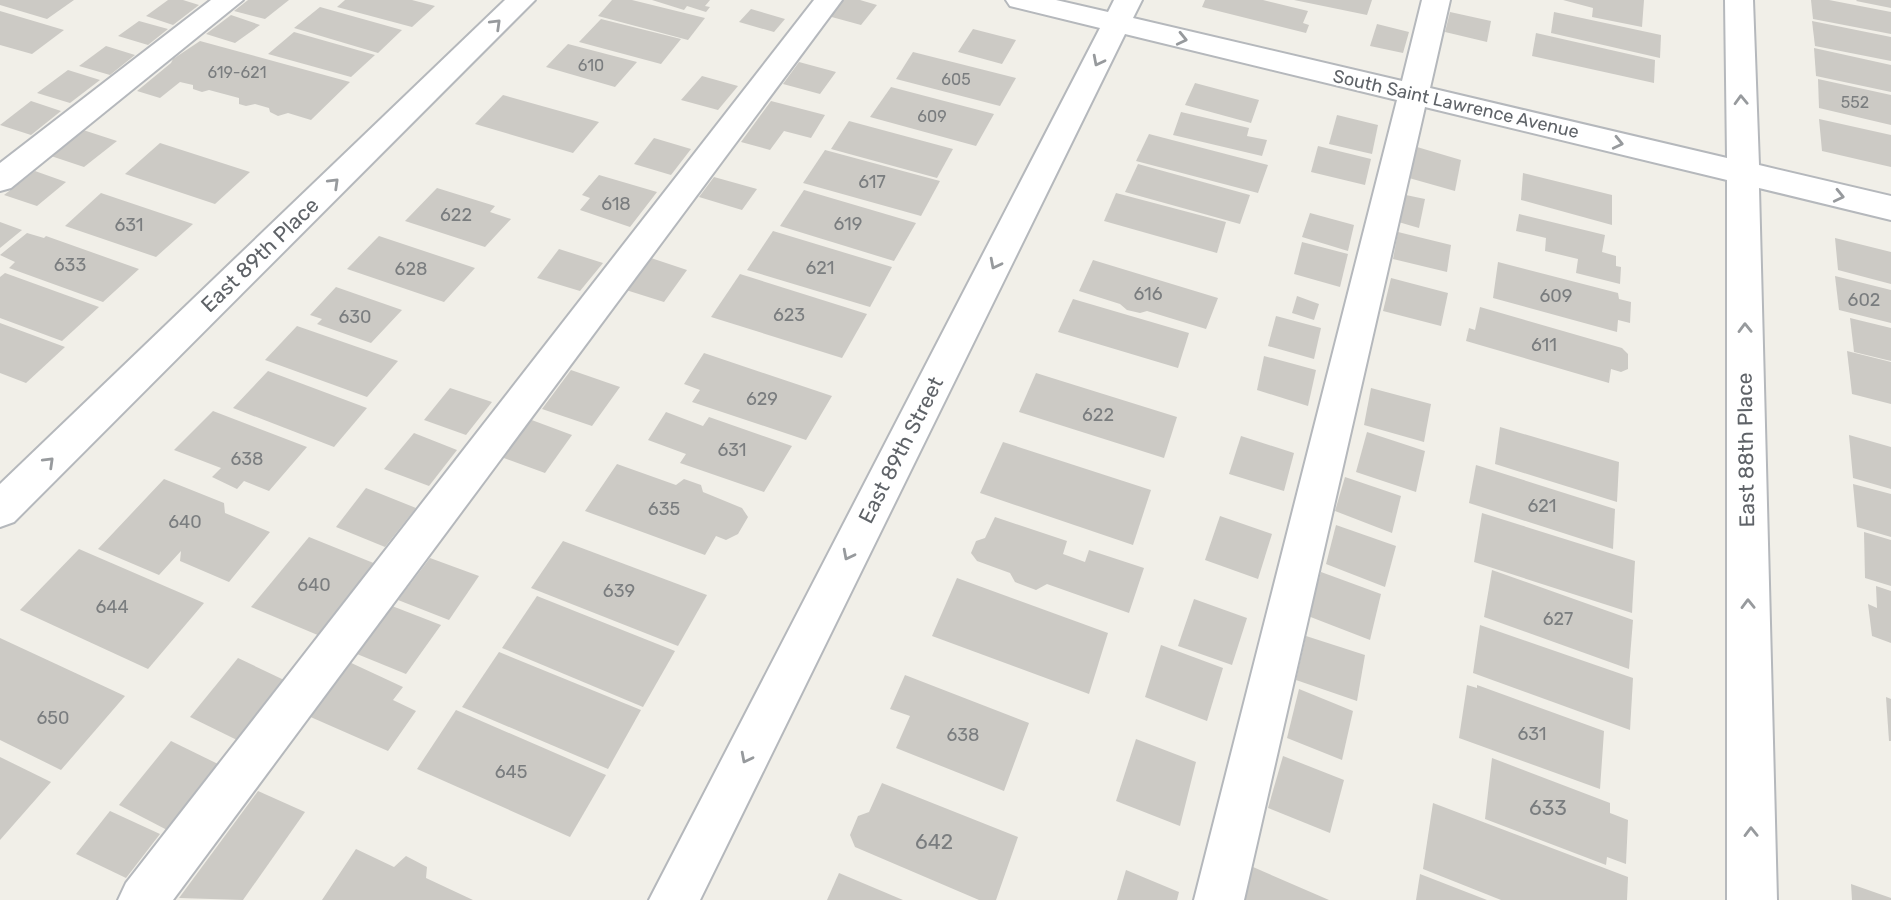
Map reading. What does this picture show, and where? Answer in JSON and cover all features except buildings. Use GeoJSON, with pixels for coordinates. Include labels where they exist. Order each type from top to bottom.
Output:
{"type":"FeatureCollection","features":[{"type":"Feature","properties":{"kind":"street"},"geometry":{"type":"LineString","coordinates":[[0,180],[229,0]]}},
{"type":"Feature","properties":{"kind":"street","name":"East 89th Place"},"geometry":{"type":"LineString","coordinates":[[0,510],[521,0]]}},
{"type":"Feature","properties":{"kind":"street"},"geometry":{"type":"LineString","coordinates":[[143,900],[828,0]]}},
{"type":"Feature","properties":{"kind":"street","name":"South Saint Lawrence Avenue"},"geometry":{"type":"LineString","coordinates":[[1020,0],[1123,12],[1413,94],[1891,208]]}},
{"type":"Feature","properties":{"kind":"street"},"geometry":{"type":"LineString","coordinates":[[1219,900],[1436,0]]}},
{"type":"Feature","properties":{"kind":"street","name":"East 88th Place"},"geometry":{"type":"LineString","coordinates":[[1739,0],[1752,900]]}},
{"type":"Feature","properties":{"kind":"street","name":"East 89th Street"},"geometry":{"type":"LineString","coordinates":[[674,900],[1123,12]]}}]}
